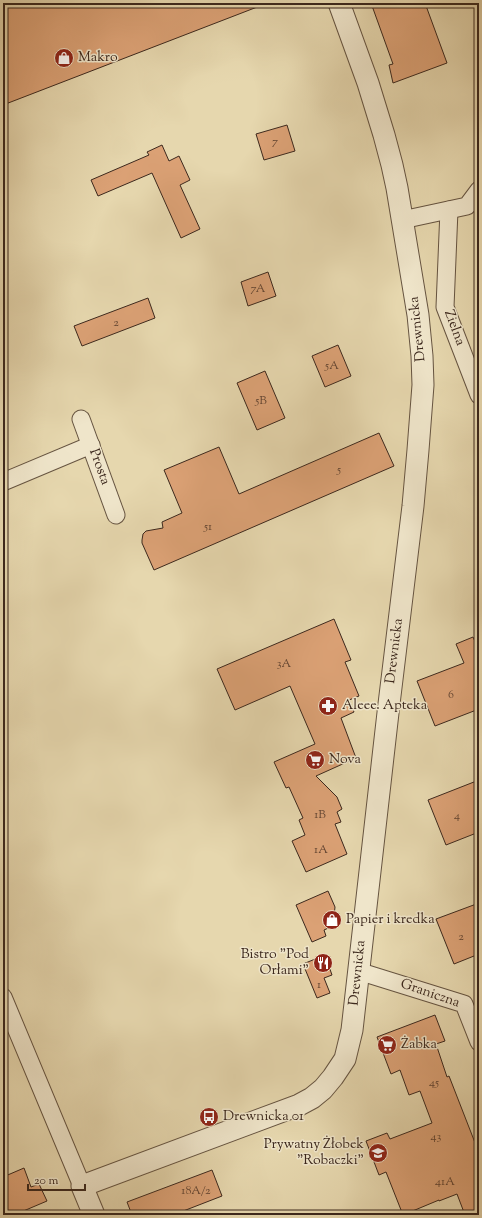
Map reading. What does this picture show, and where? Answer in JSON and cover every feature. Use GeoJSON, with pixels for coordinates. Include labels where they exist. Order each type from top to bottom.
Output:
{"type":"FeatureCollection","features":[{"type":"Feature","properties":{"kind":"street","name":"Drewnicka"},"geometry":{"type":"LineString","coordinates":[[82,1186],[299,1105],[312,1098],[323,1089],[345,1059],[352,1030],[413,506],[423,385],[418,315],[397,188],[384,135],[368,82],[339,3]]}},
{"type":"Feature","properties":{"kind":"street"},"geometry":{"type":"LineString","coordinates":[[402,220],[467,206],[479,190]]}},
{"type":"Feature","properties":{"kind":"street","name":"Zielna"},"geometry":{"type":"LineString","coordinates":[[449,210],[445,307],[479,395]]}},
{"type":"Feature","properties":{"kind":"street","name":"Prosta"},"geometry":{"type":"LineString","coordinates":[[81,420],[116,515]]}},
{"type":"Feature","properties":{"kind":"street"},"geometry":{"type":"LineString","coordinates":[[3,482],[91,445]]}},
{"type":"Feature","properties":{"kind":"street","name":"Graniczna"},"geometry":{"type":"LineString","coordinates":[[358,971],[464,1004],[479,1042]]}},
{"type":"Feature","properties":{"kind":"street"},"geometry":{"type":"LineString","coordinates":[[3,997],[94,1215]]}},
{"type":"Feature","properties":{"kind":"building","name":"Makro"},"geometry":{"type":"Polygon","coordinates":[[[3,3],[264,3],[265,4],[3,105],[3,3]]]}},
{"type":"Feature","properties":{"kind":"building"},"geometry":{"type":"Polygon","coordinates":[[[371,3],[425,3],[447,63],[393,83],[389,65],[393,64],[371,3]]]}},
{"type":"Feature","properties":{"kind":"building"},"geometry":{"type":"Polygon","coordinates":[[[287,125],[295,151],[264,160],[256,134],[287,125]]]}},
{"type":"Feature","properties":{"kind":"building"},"geometry":{"type":"Polygon","coordinates":[[[162,145],[169,161],[179,156],[190,180],[180,185],[200,229],[181,238],[152,173],[98,196],[91,180],[149,155],[147,152],[162,145]]]}},
{"type":"Feature","properties":{"kind":"building"},"geometry":{"type":"Polygon","coordinates":[[[268,272],[276,296],[248,306],[241,282],[268,272]]]}},
{"type":"Feature","properties":{"kind":"building"},"geometry":{"type":"Polygon","coordinates":[[[148,298],[155,318],[82,346],[74,326],[148,298]]]}},
{"type":"Feature","properties":{"kind":"building"},"geometry":{"type":"Polygon","coordinates":[[[338,345],[351,376],[325,387],[312,356],[338,345]]]}},
{"type":"Feature","properties":{"kind":"building"},"geometry":{"type":"Polygon","coordinates":[[[265,371],[285,418],[257,430],[237,383],[265,371]]]}},
{"type":"Feature","properties":{"kind":"building"},"geometry":{"type":"Polygon","coordinates":[[[379,433],[394,466],[154,570],[142,543],[143,534],[146,531],[163,528],[162,522],[182,513],[164,470],[219,447],[239,494],[379,433]]]}},
{"type":"Feature","properties":{"kind":"building"},"geometry":{"type":"Polygon","coordinates":[[[334,619],[351,660],[345,662],[359,696],[349,700],[354,712],[341,718],[356,758],[316,776],[337,797],[342,809],[337,812],[341,822],[335,824],[347,854],[306,872],[292,841],[305,835],[299,820],[303,818],[289,787],[286,788],[274,762],[315,744],[290,686],[235,710],[217,669],[334,619]]]}},
{"type":"Feature","properties":{"kind":"building"},"geometry":{"type":"Polygon","coordinates":[[[473,637],[479,651],[479,709],[435,726],[417,681],[464,663],[456,644],[473,637]]]}},
{"type":"Feature","properties":{"kind":"building"},"geometry":{"type":"Polygon","coordinates":[[[479,780],[479,832],[446,845],[428,800],[479,780]]]}},
{"type":"Feature","properties":{"kind":"building"},"geometry":{"type":"Polygon","coordinates":[[[328,891],[335,907],[333,926],[324,930],[326,936],[312,942],[296,905],[328,891]]]}},
{"type":"Feature","properties":{"kind":"building"},"geometry":{"type":"Polygon","coordinates":[[[479,903],[479,954],[454,964],[436,919],[479,903]]]}},
{"type":"Feature","properties":{"kind":"building"},"geometry":{"type":"Polygon","coordinates":[[[325,955],[332,975],[324,978],[330,993],[317,998],[303,964],[325,955]]]}},
{"type":"Feature","properties":{"kind":"building"},"geometry":{"type":"Polygon","coordinates":[[[435,1015],[445,1041],[436,1044],[447,1077],[449,1076],[479,1153],[479,1215],[465,1215],[457,1194],[403,1215],[386,1172],[379,1175],[366,1141],[387,1133],[390,1139],[432,1123],[420,1091],[409,1095],[400,1070],[391,1074],[377,1037],[435,1015]]]}},
{"type":"Feature","properties":{"kind":"building"},"geometry":{"type":"Polygon","coordinates":[[[24,1168],[31,1187],[39,1184],[47,1201],[14,1215],[3,1215],[3,1177],[24,1168]]]}},
{"type":"Feature","properties":{"kind":"building"},"geometry":{"type":"Polygon","coordinates":[[[212,1170],[222,1196],[173,1215],[132,1215],[127,1202],[212,1170]]]}},
{"type":"Feature","properties":{"kind":"place","name":"Makro"},"geometry":{"type":"Point","coordinates":[64,58]}},
{"type":"Feature","properties":{"kind":"place","name":"Aleee. Apteka"},"geometry":{"type":"Point","coordinates":[328,706]}},
{"type":"Feature","properties":{"kind":"place","name":"Nova"},"geometry":{"type":"Point","coordinates":[315,760]}},
{"type":"Feature","properties":{"kind":"place","name":"Papier i kredka"},"geometry":{"type":"Point","coordinates":[332,920]}},
{"type":"Feature","properties":{"kind":"place","name":"Bistro \"Pod Orłami\""},"geometry":{"type":"Point","coordinates":[323,963]}},
{"type":"Feature","properties":{"kind":"place","name":"Żabka"},"geometry":{"type":"Point","coordinates":[387,1045]}},
{"type":"Feature","properties":{"kind":"place","name":"Drewnicka 01"},"geometry":{"type":"Point","coordinates":[209,1117]}},
{"type":"Feature","properties":{"kind":"place","name":"Prywatny Żłobek \"Robaczki\""},"geometry":{"type":"Point","coordinates":[378,1153]}}]}
